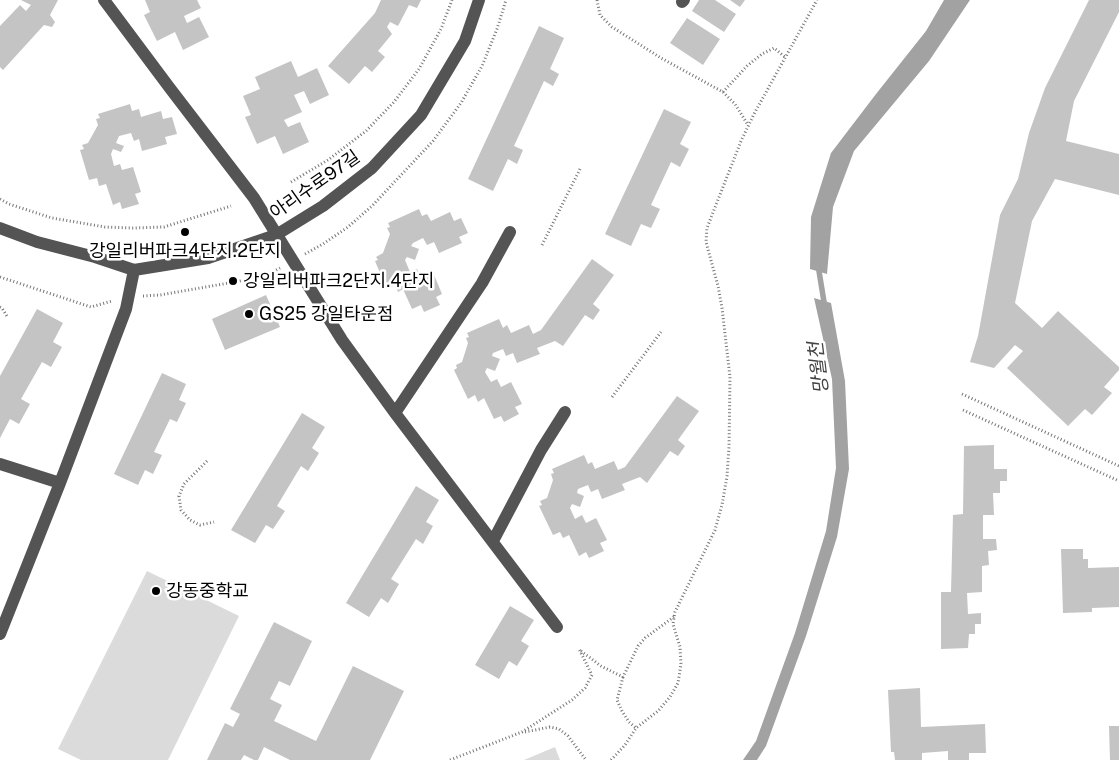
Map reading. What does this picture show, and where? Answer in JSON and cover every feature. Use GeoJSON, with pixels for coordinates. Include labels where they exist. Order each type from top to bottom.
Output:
{"type":"FeatureCollection","features":[{"type":"Feature","properties":{"kind":"street"},"geometry":{"type":"LineString","coordinates":[[104,0],[254,198],[342,340],[395,414],[557,627]]}},
{"type":"Feature","properties":{"kind":"street","name":"아리수로97길"},"geometry":{"type":"LineString","coordinates":[[0,228],[37,242],[95,257],[134,270],[208,258],[276,235],[323,206],[372,168],[421,115],[465,40],[479,0]]}},
{"type":"Feature","properties":{"kind":"street"},"geometry":{"type":"LineString","coordinates":[[395,414],[482,283],[510,232]]}},
{"type":"Feature","properties":{"kind":"street"},"geometry":{"type":"LineString","coordinates":[[0,634],[60,484],[126,309],[134,270]]}},
{"type":"Feature","properties":{"kind":"street"},"geometry":{"type":"LineString","coordinates":[[493,541],[541,450],[565,412]]}},
{"type":"Feature","properties":{"kind":"street"},"geometry":{"type":"LineString","coordinates":[[0,464],[60,484]]}},
{"type":"Feature","properties":{"kind":"path"},"geometry":{"type":"LineString","coordinates":[[291,182],[328,160],[366,131],[394,102],[419,69],[440,29],[452,0]]}},
{"type":"Feature","properties":{"kind":"path"},"geometry":{"type":"LineString","coordinates":[[0,277],[91,307],[128,296],[160,294],[263,277],[323,244],[348,227],[372,206],[434,141],[461,103],[482,66],[498,29],[506,0]]}},
{"type":"Feature","properties":{"kind":"path"},"geometry":{"type":"LineString","coordinates":[[597,0],[600,15],[612,27],[661,58],[724,92],[735,104],[748,126]]}},
{"type":"Feature","properties":{"kind":"path"},"geometry":{"type":"LineString","coordinates":[[611,760],[625,745],[636,728],[658,711],[670,697],[678,683],[681,664],[680,646],[673,624],[675,612],[715,530],[722,504],[727,476],[730,377],[722,308],[706,242],[707,228],[748,126],[817,0]]}},
{"type":"Feature","properties":{"kind":"path"},"geometry":{"type":"LineString","coordinates":[[724,92],[747,66],[762,54],[774,48],[785,57]]}},
{"type":"Feature","properties":{"kind":"path"},"geometry":{"type":"LineString","coordinates":[[542,245],[581,167]]}},
{"type":"Feature","properties":{"kind":"path"},"geometry":{"type":"LineString","coordinates":[[0,199],[9,204],[52,218],[105,227],[133,228],[164,227],[231,206]]}},
{"type":"Feature","properties":{"kind":"path"},"geometry":{"type":"LineString","coordinates":[[0,307],[8,318]]}},
{"type":"Feature","properties":{"kind":"path"},"geometry":{"type":"LineString","coordinates":[[612,397],[661,332]]}},
{"type":"Feature","properties":{"kind":"path"},"geometry":{"type":"LineString","coordinates":[[962,394],[1119,466]]}},
{"type":"Feature","properties":{"kind":"path"},"geometry":{"type":"LineString","coordinates":[[964,410],[1119,481]]}},
{"type":"Feature","properties":{"kind":"path"},"geometry":{"type":"LineString","coordinates":[[207,461],[184,484],[179,496],[181,510],[190,520],[200,525],[214,522]]}},
{"type":"Feature","properties":{"kind":"path"},"geometry":{"type":"LineString","coordinates":[[636,728],[629,722],[617,700],[623,677],[638,646],[645,638],[675,616]]}},
{"type":"Feature","properties":{"kind":"path"},"geometry":{"type":"LineString","coordinates":[[522,732],[572,700],[585,688],[592,675],[579,650],[601,666],[623,677]]}},
{"type":"Feature","properties":{"kind":"path"},"geometry":{"type":"LineString","coordinates":[[450,760],[522,732],[550,727],[559,729],[568,736],[586,760]]}},
{"type":"Feature","properties":{"kind":"shaded area"},"geometry":{"type":"Polygon","coordinates":[[[944,0],[970,0],[929,61],[854,151],[833,207],[827,274],[810,269],[811,217],[831,153],[926,31],[944,0]]]}},
{"type":"Feature","properties":{"kind":"shaded area"},"geometry":{"type":"Polygon","coordinates":[[[814,298],[831,303],[845,381],[849,469],[837,537],[806,636],[766,746],[757,760],[743,760],[756,741],[795,633],[826,531],[836,468],[832,379],[814,298]]]}},
{"type":"Feature","properties":{"kind":"shaded area"},"geometry":{"type":"Polygon","coordinates":[[[147,571],[239,616],[168,760],[81,760],[58,749],[147,571]]]}},
{"type":"Feature","properties":{"kind":"shaded area"},"geometry":{"type":"Polygon","coordinates":[[[555,747],[560,760],[524,760],[555,747]]]}},
{"type":"Feature","properties":{"kind":"building"},"geometry":{"type":"Polygon","coordinates":[[[21,0],[58,0],[50,15],[55,22],[52,27],[44,25],[3,70],[0,67],[0,26],[20,5],[26,11],[31,5],[21,0]]]}},
{"type":"Feature","properties":{"kind":"building"},"geometry":{"type":"Polygon","coordinates":[[[145,0],[197,0],[201,8],[184,16],[187,23],[199,17],[209,37],[183,50],[175,32],[157,41],[144,15],[150,12],[145,0]]]}},
{"type":"Feature","properties":{"kind":"building"},"geometry":{"type":"Polygon","coordinates":[[[381,0],[421,0],[417,8],[409,5],[398,26],[390,22],[387,27],[392,34],[378,51],[385,57],[372,72],[365,66],[349,84],[328,66],[375,13],[381,0]]]}},
{"type":"Feature","properties":{"kind":"building"},"geometry":{"type":"Polygon","coordinates":[[[699,0],[715,0],[736,14],[724,32],[692,11],[699,0]]]}},
{"type":"Feature","properties":{"kind":"building"},"geometry":{"type":"Polygon","coordinates":[[[730,0],[745,0],[740,7],[730,0]]]}},
{"type":"Feature","properties":{"kind":"building"},"geometry":{"type":"Polygon","coordinates":[[[1089,0],[1119,0],[1119,12],[1074,101],[1066,141],[1119,154],[1119,195],[1055,179],[1032,221],[1015,303],[1042,328],[1058,311],[1119,367],[1119,370],[1104,387],[1112,393],[1092,415],[1085,409],[1068,426],[1007,368],[1023,351],[1015,345],[994,368],[970,362],[978,336],[1000,215],[1018,179],[1029,133],[1045,88],[1089,0]]]}},
{"type":"Feature","properties":{"kind":"building"},"geometry":{"type":"Polygon","coordinates":[[[687,18],[720,39],[703,65],[670,43],[687,18]]]}},
{"type":"Feature","properties":{"kind":"building"},"geometry":{"type":"Polygon","coordinates":[[[539,26],[564,38],[550,69],[559,74],[553,86],[544,81],[514,146],[523,150],[517,164],[508,159],[493,191],[468,179],[539,26]]]}},
{"type":"Feature","properties":{"kind":"building"},"geometry":{"type":"Polygon","coordinates":[[[291,61],[298,77],[317,68],[329,95],[310,104],[304,91],[294,95],[302,112],[284,120],[288,127],[300,122],[309,142],[283,154],[275,136],[257,144],[245,117],[251,115],[243,96],[260,89],[255,77],[291,61]]]}},
{"type":"Feature","properties":{"kind":"building"},"geometry":{"type":"Polygon","coordinates":[[[130,104],[132,111],[139,109],[141,117],[161,111],[163,119],[172,117],[177,134],[165,137],[167,144],[142,151],[139,139],[134,141],[131,133],[119,136],[116,143],[124,146],[121,152],[113,149],[111,154],[114,166],[120,164],[122,170],[133,167],[141,192],[135,194],[139,204],[122,209],[120,202],[113,205],[106,184],[99,186],[97,178],[89,180],[80,150],[84,149],[82,145],[88,143],[98,125],[96,119],[100,118],[98,114],[130,104]]]}},
{"type":"Feature","properties":{"kind":"building"},"geometry":{"type":"Polygon","coordinates":[[[664,109],[691,122],[680,144],[689,149],[680,167],[671,162],[651,205],[660,209],[651,228],[641,224],[631,246],[605,234],[664,109]]]}},
{"type":"Feature","properties":{"kind":"building"},"geometry":{"type":"Polygon","coordinates":[[[419,209],[422,216],[427,214],[431,221],[450,212],[454,221],[461,218],[468,233],[459,237],[462,243],[439,253],[434,242],[427,245],[423,238],[411,246],[419,249],[415,260],[407,257],[405,260],[410,272],[417,269],[420,275],[432,270],[442,294],[436,297],[440,305],[424,312],[421,305],[412,309],[403,289],[398,292],[395,285],[387,289],[375,261],[378,260],[376,257],[383,253],[390,234],[387,228],[390,227],[388,223],[419,209]]]}},
{"type":"Feature","properties":{"kind":"building"},"geometry":{"type":"Polygon","coordinates":[[[592,259],[614,275],[593,304],[600,310],[593,320],[585,315],[563,346],[555,341],[537,348],[540,354],[517,363],[513,353],[506,356],[503,349],[493,353],[492,356],[500,359],[495,371],[487,368],[485,372],[491,382],[497,379],[501,387],[511,382],[522,404],[515,407],[519,414],[504,422],[501,416],[494,419],[484,398],[478,402],[475,395],[468,399],[454,370],[457,368],[456,365],[462,362],[468,343],[466,338],[469,337],[467,333],[499,319],[503,328],[507,325],[511,333],[529,325],[533,334],[541,330],[592,259]]]}},
{"type":"Feature","properties":{"kind":"building"},"geometry":{"type":"Polygon","coordinates":[[[266,295],[280,327],[225,350],[212,319],[266,295]]]}},
{"type":"Feature","properties":{"kind":"building"},"geometry":{"type":"Polygon","coordinates":[[[37,309],[63,323],[53,342],[62,347],[51,367],[42,362],[21,399],[30,404],[19,424],[10,419],[0,438],[0,376],[37,309]]]}},
{"type":"Feature","properties":{"kind":"building"},"geometry":{"type":"Polygon","coordinates":[[[162,373],[186,384],[179,400],[186,403],[177,422],[170,419],[154,452],[162,455],[153,474],[145,470],[138,485],[114,474],[162,373]]]}},
{"type":"Feature","properties":{"kind":"building"},"geometry":{"type":"Polygon","coordinates":[[[677,396],[699,411],[678,440],[685,446],[678,456],[670,451],[647,483],[640,477],[622,484],[625,490],[602,499],[598,489],[591,492],[588,485],[578,489],[577,493],[584,496],[580,507],[572,504],[570,508],[575,519],[582,515],[586,523],[596,518],[607,540],[600,543],[604,551],[589,558],[586,552],[579,556],[569,535],[563,538],[560,532],[553,535],[539,506],[542,505],[540,501],[547,498],[553,480],[551,474],[554,473],[552,469],[584,455],[588,464],[592,462],[595,469],[614,461],[618,470],[625,467],[677,396]]]}},
{"type":"Feature","properties":{"kind":"building"},"geometry":{"type":"Polygon","coordinates":[[[302,413],[325,427],[312,448],[319,453],[308,471],[301,466],[277,506],[285,511],[273,529],[266,525],[255,543],[231,530],[302,413]]]}},
{"type":"Feature","properties":{"kind":"building"},"geometry":{"type":"Polygon","coordinates":[[[994,445],[994,469],[1007,469],[1007,481],[1000,481],[1000,493],[993,493],[994,515],[983,515],[983,539],[996,539],[997,550],[988,551],[989,565],[982,566],[982,592],[967,593],[968,614],[981,613],[981,624],[975,624],[975,634],[969,634],[968,648],[941,649],[941,592],[951,592],[953,515],[963,514],[964,446],[994,445]]]}},
{"type":"Feature","properties":{"kind":"building"},"geometry":{"type":"Polygon","coordinates":[[[416,486],[439,500],[426,522],[433,526],[423,544],[416,539],[391,579],[399,584],[388,603],[381,598],[369,617],[346,603],[416,486]]]}},
{"type":"Feature","properties":{"kind":"building"},"geometry":{"type":"Polygon","coordinates":[[[1061,549],[1083,549],[1083,559],[1088,559],[1088,568],[1119,567],[1119,607],[1092,608],[1092,612],[1063,613],[1061,549]]]}},
{"type":"Feature","properties":{"kind":"building"},"geometry":{"type":"Polygon","coordinates":[[[510,606],[534,620],[521,641],[529,646],[517,666],[509,661],[499,679],[475,665],[510,606]]]}},
{"type":"Feature","properties":{"kind":"building"},"geometry":{"type":"Polygon","coordinates":[[[274,622],[312,641],[290,686],[279,681],[270,699],[282,705],[274,721],[316,741],[353,666],[404,691],[370,760],[290,760],[264,747],[258,760],[244,755],[241,760],[207,760],[225,723],[233,727],[240,714],[230,709],[274,622]]]}},
{"type":"Feature","properties":{"kind":"building"},"geometry":{"type":"Polygon","coordinates":[[[920,688],[921,727],[985,724],[986,753],[969,753],[969,760],[948,760],[948,751],[922,753],[922,760],[895,760],[894,752],[891,752],[888,690],[920,688]]]}},
{"type":"Feature","properties":{"kind":"building"},"geometry":{"type":"Polygon","coordinates":[[[1109,726],[1119,726],[1119,760],[1110,760],[1109,726]]]}},
{"type":"Feature","properties":{"kind":"waterway","name":"망월천"},"geometry":{"type":"LineString","coordinates":[[818,265],[825,308]]}},
{"type":"Feature","properties":{"kind":"place","name":"강일리버파크4단지.2단지"},"geometry":{"type":"Point","coordinates":[185,232]}},
{"type":"Feature","properties":{"kind":"place","name":"강일리버파크2단지.4단지"},"geometry":{"type":"Point","coordinates":[233,281]}},
{"type":"Feature","properties":{"kind":"place","name":"GS25 강일타운점"},"geometry":{"type":"Point","coordinates":[249,314]}},
{"type":"Feature","properties":{"kind":"place","name":"강동중학교"},"geometry":{"type":"Point","coordinates":[156,591]}}]}
